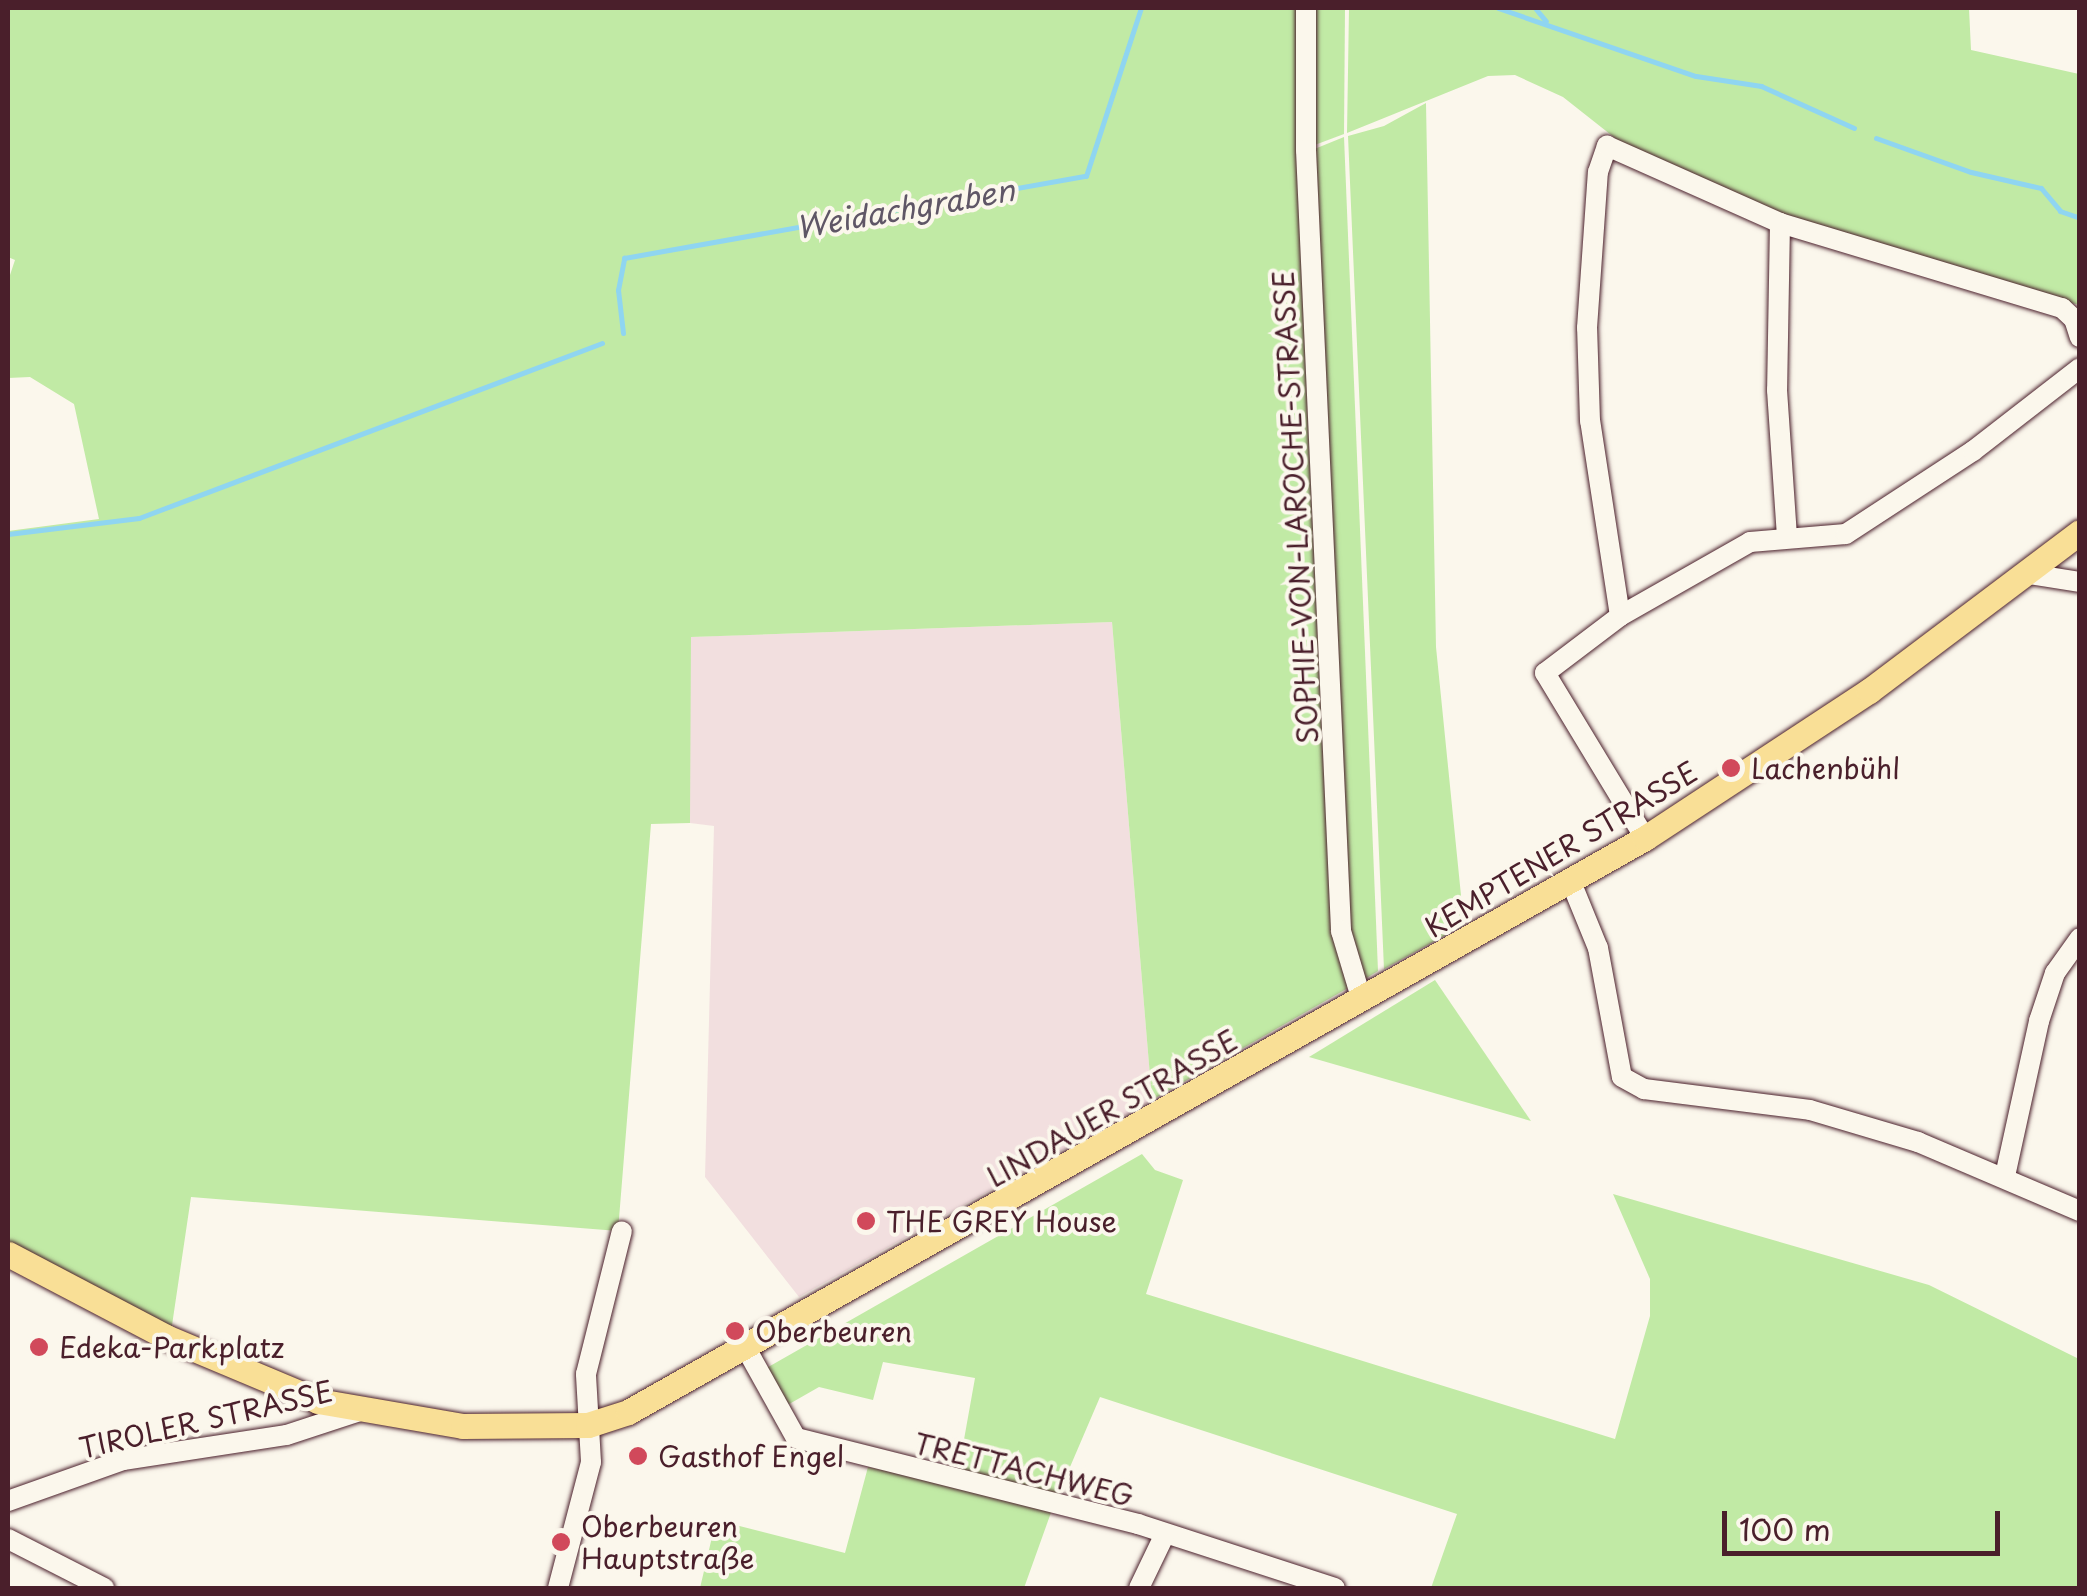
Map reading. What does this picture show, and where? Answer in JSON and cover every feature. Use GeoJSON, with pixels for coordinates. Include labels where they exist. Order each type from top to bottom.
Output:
{"type":"FeatureCollection","features":[{"type":"Feature","properties":{"kind":"main road","name":"KEMPTENER STRASSE"},"geometry":{"type":"LineString","coordinates":[[1362,1002],[1645,838],[1869,691],[2080,532]]}},
{"type":"Feature","properties":{"kind":"main road","name":"LINDAUER STRASSE"},"geometry":{"type":"LineString","coordinates":[[8,1254],[182,1344],[301,1394],[360,1411],[463,1426],[588,1426],[664,1397],[1362,1002]]}},
{"type":"Feature","properties":{"kind":"street","name":"SOPHIE-VON-LAROCHE-STRASSE"},"geometry":{"type":"LineString","coordinates":[[1306,8],[1306,150],[1341,931],[1362,1002]]}},
{"type":"Feature","properties":{"kind":"street"},"geometry":{"type":"LineString","coordinates":[[1620,616],[1588,382],[1596,192],[1606,146],[1780,222],[2062,308],[2080,336]]}},
{"type":"Feature","properties":{"kind":"street"},"geometry":{"type":"LineString","coordinates":[[1780,222],[1777,390],[1787,538]]}},
{"type":"Feature","properties":{"kind":"street"},"geometry":{"type":"LineString","coordinates":[[1645,838],[1546,672],[1620,616],[1750,542],[1846,534],[1973,451],[2080,368]]}},
{"type":"Feature","properties":{"kind":"street"},"geometry":{"type":"LineString","coordinates":[[2029,574],[2080,582]]}},
{"type":"Feature","properties":{"kind":"street"},"geometry":{"type":"LineString","coordinates":[[1571,882],[1598,948],[1622,1077],[1644,1089],[1810,1110],[2005,1176],[2080,1211]]}},
{"type":"Feature","properties":{"kind":"street"},"geometry":{"type":"LineString","coordinates":[[2005,1176],[2039,1021],[2055,973],[2080,938]]}},
{"type":"Feature","properties":{"kind":"street"},"geometry":{"type":"LineString","coordinates":[[558,1588],[591,1462],[586,1374],[622,1231]]}},
{"type":"Feature","properties":{"kind":"street","name":"TRETTACHWEG"},"geometry":{"type":"LineString","coordinates":[[747,1350],[796,1438],[1165,1534],[1327,1587]]}},
{"type":"Feature","properties":{"kind":"street","name":"TIROLER STRASSE"},"geometry":{"type":"LineString","coordinates":[[8,1501],[124,1460],[287,1434],[360,1411]]}},
{"type":"Feature","properties":{"kind":"street"},"geometry":{"type":"LineString","coordinates":[[1139,1588],[1165,1534]]}},
{"type":"Feature","properties":{"kind":"street"},"geometry":{"type":"LineString","coordinates":[[8,1539],[104,1588]]}},
{"type":"Feature","properties":{"kind":"shaded area"},"geometry":{"type":"Polygon","coordinates":[[[1112,622],[1152,1100],[799,1297],[705,1177],[714,826],[690,823],[690,637],[1112,622]]]}},
{"type":"Feature","properties":{"kind":"green space"},"geometry":{"type":"Polygon","coordinates":[[[8,8],[1299,8],[1348,988],[1152,1100],[1112,622],[691,637],[690,823],[651,824],[618,1231],[191,1197],[171,1332],[8,1247],[8,531],[99,519],[74,404],[30,377],[8,378],[8,281],[15,260],[8,257],[8,8]]]}},
{"type":"Feature","properties":{"kind":"green space"},"geometry":{"type":"Polygon","coordinates":[[[1314,8],[1345,8],[1344,134],[1312,146],[1314,8]]]}},
{"type":"Feature","properties":{"kind":"green space"},"geometry":{"type":"Polygon","coordinates":[[[1349,8],[1969,8],[1971,50],[2079,74],[2079,305],[1781,219],[1620,142],[1563,97],[1515,75],[1488,76],[1347,133],[1349,8]]]}},
{"type":"Feature","properties":{"kind":"green space"},"geometry":{"type":"Polygon","coordinates":[[[1426,103],[1436,647],[1464,925],[1384,969],[1348,136],[1384,126],[1426,103]]]}},
{"type":"Feature","properties":{"kind":"green space"},"geometry":{"type":"Polygon","coordinates":[[[1344,137],[1378,971],[1360,982],[1346,931],[1312,150],[1344,137]]]}},
{"type":"Feature","properties":{"kind":"green space"},"geometry":{"type":"Polygon","coordinates":[[[1435,980],[1531,1121],[1309,1057],[1435,980]]]}},
{"type":"Feature","properties":{"kind":"green space"},"geometry":{"type":"Polygon","coordinates":[[[1142,1154],[1155,1170],[1183,1180],[1146,1294],[1615,1439],[1650,1316],[1650,1279],[1613,1194],[1929,1285],[2079,1359],[2079,1588],[1431,1588],[1457,1514],[1100,1397],[1058,1495],[958,1473],[975,1378],[883,1362],[873,1400],[819,1387],[784,1407],[763,1370],[1142,1154]]]}},
{"type":"Feature","properties":{"kind":"green space"},"geometry":{"type":"Polygon","coordinates":[[[868,1467],[1053,1507],[1024,1588],[700,1588],[716,1520],[845,1553],[868,1467]]]}},
{"type":"Feature","properties":{"kind":"waterway","name":"Weidachgraben"},"geometry":{"type":"LineString","coordinates":[[623,333],[618,290],[624,258],[1086,176],[1141,8]]}},
{"type":"Feature","properties":{"kind":"waterway","name":"Weidachgraben"},"geometry":{"type":"LineString","coordinates":[[1498,8],[1696,76],[1761,86],[1854,128]]}},
{"type":"Feature","properties":{"kind":"waterway"},"geometry":{"type":"LineString","coordinates":[[1535,8],[1546,21]]}},
{"type":"Feature","properties":{"kind":"waterway","name":"Weidachgraben"},"geometry":{"type":"LineString","coordinates":[[1876,138],[1971,172],[2041,188],[2060,211],[2080,218]]}},
{"type":"Feature","properties":{"kind":"waterway"},"geometry":{"type":"LineString","coordinates":[[8,534],[139,518],[602,343]]}},
{"type":"Feature","properties":{"kind":"place","name":"Lachenbühl"},"geometry":{"type":"Point","coordinates":[1731,768]}},
{"type":"Feature","properties":{"kind":"place","name":"THE GREY House"},"geometry":{"type":"Point","coordinates":[866,1221]}},
{"type":"Feature","properties":{"kind":"place","name":"Oberbeuren"},"geometry":{"type":"Point","coordinates":[735,1331]}},
{"type":"Feature","properties":{"kind":"place","name":"Edeka-Parkplatz"},"geometry":{"type":"Point","coordinates":[39,1347]}},
{"type":"Feature","properties":{"kind":"place","name":"Gasthof Engel"},"geometry":{"type":"Point","coordinates":[638,1456]}},
{"type":"Feature","properties":{"kind":"place","name":"Oberbeuren Hauptstraße"},"geometry":{"type":"Point","coordinates":[561,1542]}}]}
